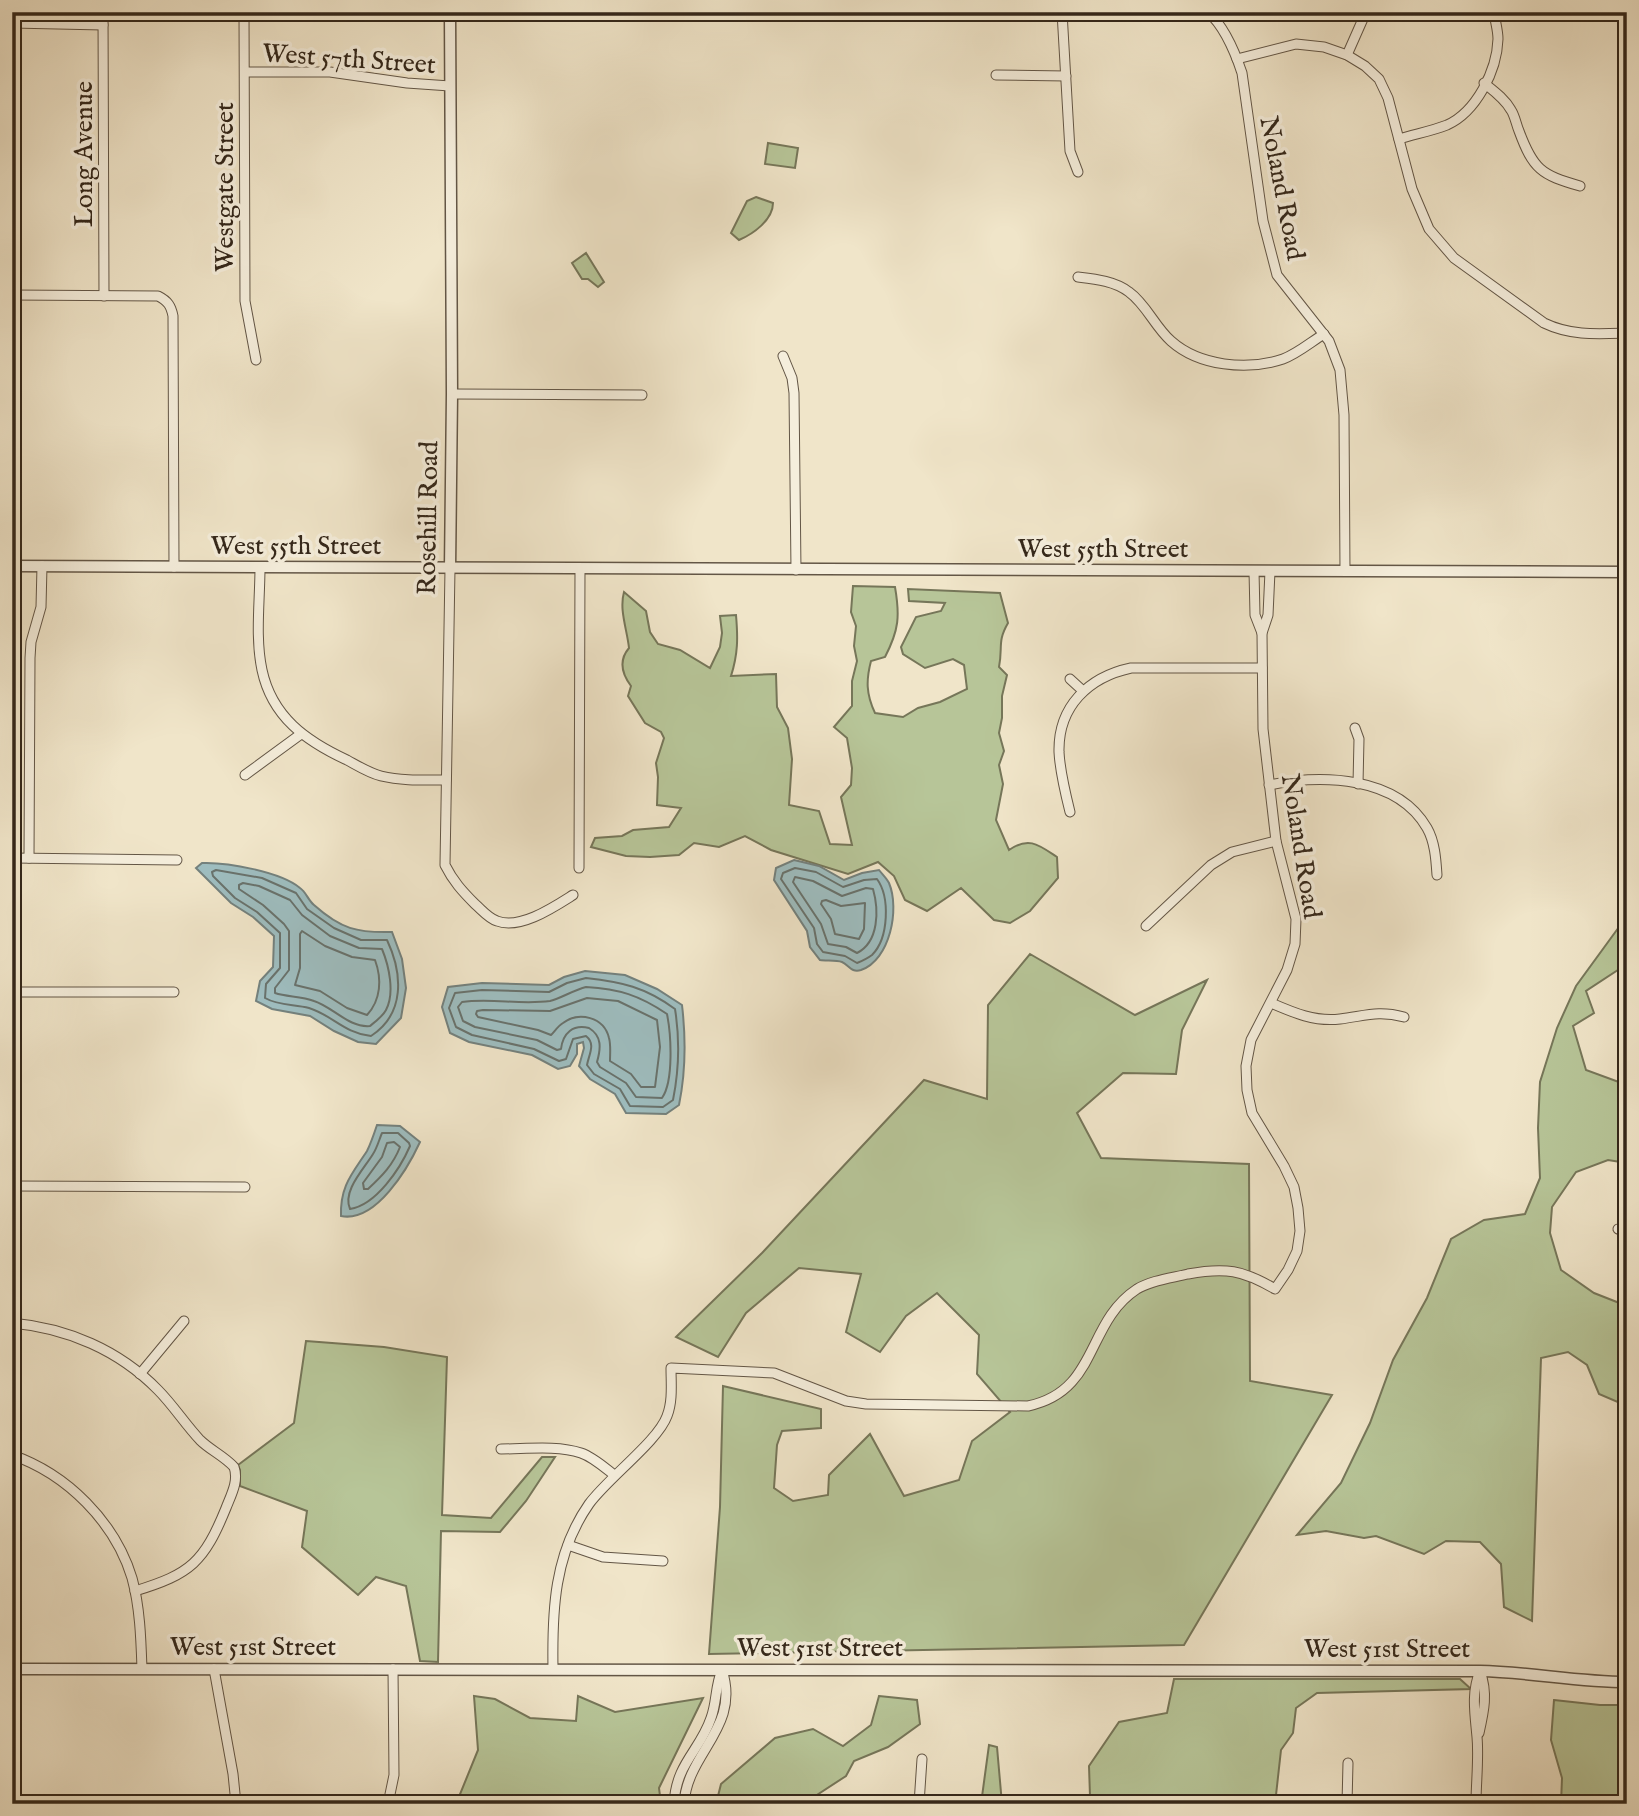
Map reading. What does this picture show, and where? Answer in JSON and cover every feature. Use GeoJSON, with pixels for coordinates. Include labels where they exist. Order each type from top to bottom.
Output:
{"type":"FeatureCollection","features":[{"type":"Feature","properties":{"kind":"street","name":"Long Avenue"},"geometry":{"type":"LineString","coordinates":[[103,12],[104,296]]}},
{"type":"Feature","properties":{"kind":"street","name":"Westgate Street"},"geometry":{"type":"LineString","coordinates":[[244,12],[245,302],[256,360]]}},
{"type":"Feature","properties":{"kind":"street"},"geometry":{"type":"LineString","coordinates":[[1062,12],[1070,150],[1078,172]]}},
{"type":"Feature","properties":{"kind":"street","name":"Noland Road"},"geometry":{"type":"LineString","coordinates":[[1208,12],[1222,29],[1241,73],[1263,221],[1273,262],[1290,294],[1329,341],[1340,370],[1344,415],[1345,571]]}},
{"type":"Feature","properties":{"kind":"street"},"geometry":{"type":"LineString","coordinates":[[1347,55],[1366,12]]}},
{"type":"Feature","properties":{"kind":"street"},"geometry":{"type":"LineString","coordinates":[[1399,139],[1447,125],[1468,112],[1478,97],[1496,56],[1498,37],[1494,12]]}},
{"type":"Feature","properties":{"kind":"street","name":"West 57th Street"},"geometry":{"type":"LineString","coordinates":[[450,14],[626,14]]}},
{"type":"Feature","properties":{"kind":"street","name":"Rosehill Road"},"geometry":{"type":"LineString","coordinates":[[450,14],[452,394],[445,865],[454,883],[491,918],[509,923],[528,918],[573,895]]}},
{"type":"Feature","properties":{"kind":"street"},"geometry":{"type":"LineString","coordinates":[[12,23],[103,25]]}},
{"type":"Feature","properties":{"kind":"street"},"geometry":{"type":"LineString","coordinates":[[1237,59],[1296,44],[1324,47],[1347,55],[1365,66],[1379,79],[1388,98],[1412,189],[1429,229],[1454,258],[1544,323],[1560,331],[1582,334],[1627,333]]}},
{"type":"Feature","properties":{"kind":"street","name":"West 57th Street"},"geometry":{"type":"LineString","coordinates":[[245,72],[330,72],[450,86]]}},
{"type":"Feature","properties":{"kind":"street"},"geometry":{"type":"LineString","coordinates":[[996,75],[1066,76]]}},
{"type":"Feature","properties":{"kind":"street"},"geometry":{"type":"LineString","coordinates":[[1485,83],[1502,97],[1511,110],[1527,152],[1536,166],[1552,178],[1580,186]]}},
{"type":"Feature","properties":{"kind":"street"},"geometry":{"type":"LineString","coordinates":[[1078,276],[1105,281],[1129,292],[1171,341],[1198,358],[1227,364],[1256,364],[1283,359],[1324,334]]}},
{"type":"Feature","properties":{"kind":"street"},"geometry":{"type":"LineString","coordinates":[[12,295],[158,296],[166,300],[171,307],[174,567]]}},
{"type":"Feature","properties":{"kind":"street"},"geometry":{"type":"LineString","coordinates":[[783,356],[792,378],[794,393],[796,570]]}},
{"type":"Feature","properties":{"kind":"street"},"geometry":{"type":"LineString","coordinates":[[452,394],[642,395]]}},
{"type":"Feature","properties":{"kind":"street","name":"West 55th Street"},"geometry":{"type":"LineString","coordinates":[[12,566],[1627,572]]}},
{"type":"Feature","properties":{"kind":"street"},"geometry":{"type":"LineString","coordinates":[[29,858],[30,658],[31,642],[41,607],[42,566]]}},
{"type":"Feature","properties":{"kind":"street"},"geometry":{"type":"LineString","coordinates":[[260,568],[259,649],[262,671],[276,705],[290,725],[312,743],[372,772],[404,779],[446,780]]}},
{"type":"Feature","properties":{"kind":"street"},"geometry":{"type":"LineString","coordinates":[[579,868],[580,569]]}},
{"type":"Feature","properties":{"kind":"street","name":"Noland Road"},"geometry":{"type":"LineString","coordinates":[[1254,571],[1255,615],[1262,633]]}},
{"type":"Feature","properties":{"kind":"street","name":"Noland Road"},"geometry":{"type":"LineString","coordinates":[[614,1475],[657,1432],[667,1416],[671,1368],[774,1373],[846,1401],[866,1404],[1028,1406],[1052,1399],[1066,1390],[1084,1367],[1113,1310],[1139,1288],[1180,1276],[1223,1269],[1242,1272],[1275,1289],[1297,1251],[1300,1231],[1298,1208],[1294,1186],[1252,1113],[1246,1066],[1251,1040],[1287,970],[1295,944],[1296,919],[1276,841],[1263,729],[1262,633],[1268,615],[1270,571]]}},
{"type":"Feature","properties":{"kind":"street"},"geometry":{"type":"LineString","coordinates":[[1070,812],[1059,750],[1067,715],[1082,690],[1109,675],[1131,668],[1262,668]]}},
{"type":"Feature","properties":{"kind":"street"},"geometry":{"type":"LineString","coordinates":[[1070,679],[1082,690]]}},
{"type":"Feature","properties":{"kind":"street"},"geometry":{"type":"LineString","coordinates":[[1355,728],[1359,739],[1358,784]]}},
{"type":"Feature","properties":{"kind":"street"},"geometry":{"type":"LineString","coordinates":[[245,775],[301,734]]}},
{"type":"Feature","properties":{"kind":"street"},"geometry":{"type":"LineString","coordinates":[[1269,785],[1292,780],[1318,780],[1358,784],[1389,793],[1413,810],[1428,829],[1435,852],[1437,875]]}},
{"type":"Feature","properties":{"kind":"street"},"geometry":{"type":"LineString","coordinates":[[1146,926],[1211,865],[1232,852],[1276,841]]}},
{"type":"Feature","properties":{"kind":"street"},"geometry":{"type":"LineString","coordinates":[[12,858],[177,860]]}},
{"type":"Feature","properties":{"kind":"street"},"geometry":{"type":"LineString","coordinates":[[12,992],[174,992]]}},
{"type":"Feature","properties":{"kind":"street"},"geometry":{"type":"LineString","coordinates":[[1271,1003],[1299,1015],[1318,1019],[1339,1019],[1386,1012],[1404,1017]]}},
{"type":"Feature","properties":{"kind":"street"},"geometry":{"type":"LineString","coordinates":[[12,1186],[245,1187]]}},
{"type":"Feature","properties":{"kind":"street"},"geometry":{"type":"LineString","coordinates":[[140,1374],[184,1321]]}},
{"type":"Feature","properties":{"kind":"street"},"geometry":{"type":"LineString","coordinates":[[12,1323],[71,1335],[114,1355],[156,1388],[204,1444],[231,1464],[236,1472],[235,1482],[214,1539],[193,1566],[172,1579],[135,1591]]}},
{"type":"Feature","properties":{"kind":"street"},"geometry":{"type":"LineString","coordinates":[[501,1450],[579,1452],[614,1475],[589,1505],[568,1545],[560,1568],[554,1595],[553,1669]]}},
{"type":"Feature","properties":{"kind":"street"},"geometry":{"type":"LineString","coordinates":[[12,1455],[56,1477],[94,1512],[122,1553],[135,1591],[142,1669]]}},
{"type":"Feature","properties":{"kind":"street"},"geometry":{"type":"LineString","coordinates":[[568,1545],[603,1557],[663,1560]]}},
{"type":"Feature","properties":{"kind":"street","name":"West 51st Street"},"geometry":{"type":"LineString","coordinates":[[12,1669],[1480,1671],[1521,1672],[1584,1681],[1627,1682]]}},
{"type":"Feature","properties":{"kind":"street"},"geometry":{"type":"LineString","coordinates":[[214,1669],[236,1804]]}},
{"type":"Feature","properties":{"kind":"street"},"geometry":{"type":"LineString","coordinates":[[388,1804],[394,1775],[393,1669]]}},
{"type":"Feature","properties":{"kind":"street"},"geometry":{"type":"LineString","coordinates":[[674,1804],[676,1784],[682,1769],[711,1720],[716,1701],[716,1684],[722,1670]]}},
{"type":"Feature","properties":{"kind":"street"},"geometry":{"type":"LineString","coordinates":[[684,1804],[691,1774],[714,1737],[724,1714],[727,1684],[722,1670]]}},
{"type":"Feature","properties":{"kind":"street"},"geometry":{"type":"LineString","coordinates":[[1476,1804],[1477,1738],[1485,1708],[1485,1685],[1480,1671]]}},
{"type":"Feature","properties":{"kind":"street"},"geometry":{"type":"LineString","coordinates":[[919,1804],[922,1759]]}},
{"type":"Feature","properties":{"kind":"street"},"geometry":{"type":"LineString","coordinates":[[1347,1804],[1348,1763]]}},
{"type":"Feature","properties":{"kind":"street"},"geometry":{"type":"LineString","coordinates":[[682,1769],[691,1774]]}},
{"type":"Feature","properties":{"kind":"green space"},"geometry":{"type":"Polygon","coordinates":[[[768,143],[798,148],[795,168],[765,164],[768,143]]]}},
{"type":"Feature","properties":{"kind":"green space"},"geometry":{"type":"Polygon","coordinates":[[[756,197],[773,203],[770,215],[761,226],[739,240],[731,233],[747,201],[756,197]]]}},
{"type":"Feature","properties":{"kind":"green space"},"geometry":{"type":"Polygon","coordinates":[[[586,253],[604,282],[598,287],[588,279],[582,279],[572,263],[586,253]]]}},
{"type":"Feature","properties":{"kind":"green space"},"geometry":{"type":"Polygon","coordinates":[[[853,586],[895,587],[898,606],[896,631],[885,657],[871,661],[868,687],[875,713],[903,717],[918,708],[940,702],[967,689],[964,665],[953,659],[925,668],[903,654],[901,647],[916,617],[941,611],[945,603],[909,601],[908,589],[1000,593],[1008,623],[1001,640],[999,667],[1007,675],[999,733],[1004,751],[999,765],[1003,784],[996,820],[1009,850],[1028,843],[1057,857],[1058,878],[1030,911],[1010,923],[994,920],[961,888],[927,911],[905,900],[894,876],[878,862],[848,874],[771,850],[745,836],[719,847],[694,843],[679,855],[626,856],[591,847],[595,838],[622,836],[633,830],[669,827],[681,808],[657,805],[656,763],[664,738],[661,732],[645,723],[628,696],[631,686],[622,667],[623,658],[629,648],[623,613],[624,592],[646,611],[650,632],[658,644],[680,650],[710,668],[720,647],[720,616],[736,615],[737,646],[731,676],[776,674],[777,707],[788,728],[792,759],[789,805],[819,811],[830,844],[852,845],[841,797],[851,785],[852,768],[847,738],[834,727],[852,706],[852,681],[857,661],[854,646],[856,626],[851,612],[853,586]]]}},
{"type":"Feature","properties":{"kind":"green space"},"geometry":{"type":"Polygon","coordinates":[[[1627,916],[1627,964],[1586,991],[1594,1013],[1573,1026],[1586,1070],[1627,1085],[1627,1163],[1608,1160],[1576,1172],[1552,1207],[1550,1233],[1561,1270],[1594,1293],[1627,1306],[1627,1406],[1599,1394],[1587,1365],[1568,1352],[1541,1358],[1532,1621],[1504,1607],[1501,1564],[1480,1542],[1446,1541],[1424,1554],[1376,1536],[1364,1538],[1326,1531],[1297,1535],[1341,1483],[1370,1423],[1393,1360],[1427,1298],[1451,1239],[1484,1220],[1525,1214],[1540,1178],[1540,1082],[1557,1028],[1576,986],[1627,916]]]}},
{"type":"Feature","properties":{"kind":"green space"},"geometry":{"type":"Polygon","coordinates":[[[1030,954],[1135,1015],[1207,980],[1182,1030],[1176,1074],[1123,1073],[1077,1113],[1101,1158],[1249,1164],[1250,1381],[1332,1395],[1184,1645],[709,1654],[720,1507],[723,1386],[821,1409],[821,1428],[782,1431],[777,1445],[774,1488],[793,1501],[828,1495],[829,1475],[870,1434],[904,1496],[959,1480],[972,1441],[1010,1412],[977,1374],[979,1335],[937,1293],[906,1316],[880,1352],[846,1332],[861,1274],[799,1268],[746,1313],[718,1357],[676,1337],[762,1253],[924,1080],[987,1099],[988,1005],[1030,954]]]}},
{"type":"Feature","properties":{"kind":"green space"},"geometry":{"type":"Polygon","coordinates":[[[306,1341],[384,1347],[447,1357],[442,1515],[491,1518],[542,1457],[555,1457],[526,1501],[500,1532],[441,1531],[438,1662],[420,1661],[406,1586],[376,1577],[358,1595],[302,1547],[307,1511],[240,1486],[238,1465],[294,1423],[306,1341]]]}},
{"type":"Feature","properties":{"kind":"green space"},"geometry":{"type":"Polygon","coordinates":[[[1174,1679],[1460,1679],[1471,1689],[1317,1693],[1296,1708],[1293,1733],[1281,1750],[1275,1804],[1088,1804],[1089,1766],[1119,1722],[1167,1713],[1174,1679]]]}},
{"type":"Feature","properties":{"kind":"green space"},"geometry":{"type":"Polygon","coordinates":[[[474,1696],[495,1699],[530,1718],[576,1721],[578,1696],[615,1712],[703,1698],[659,1788],[661,1804],[456,1804],[478,1750],[474,1696]]]}},
{"type":"Feature","properties":{"kind":"green space"},"geometry":{"type":"Polygon","coordinates":[[[879,1696],[917,1700],[920,1724],[888,1747],[854,1761],[846,1776],[803,1804],[716,1804],[721,1784],[775,1738],[813,1729],[843,1746],[871,1725],[879,1696]]]}},
{"type":"Feature","properties":{"kind":"green space"},"geometry":{"type":"Polygon","coordinates":[[[1554,1700],[1627,1705],[1627,1804],[1561,1804],[1562,1778],[1551,1740],[1554,1700]]]}},
{"type":"Feature","properties":{"kind":"green space"},"geometry":{"type":"Polygon","coordinates":[[[989,1745],[997,1747],[1002,1804],[981,1804],[989,1745]]]}},
{"type":"Feature","properties":{"kind":"water"},"geometry":{"type":"Polygon","coordinates":[[[794,860],[819,866],[844,880],[879,870],[887,880],[892,894],[893,919],[886,945],[871,964],[861,970],[855,970],[842,962],[820,960],[810,947],[807,931],[774,880],[776,868],[794,860]]]}},
{"type":"Feature","properties":{"kind":"water"},"geometry":{"type":"Polygon","coordinates":[[[202,863],[239,866],[280,877],[300,888],[314,905],[341,924],[369,932],[392,932],[402,959],[406,988],[401,1018],[376,1044],[358,1042],[310,1016],[272,1009],[256,1001],[260,981],[273,967],[274,936],[253,917],[231,903],[196,868],[202,863]]]}},
{"type":"Feature","properties":{"kind":"water"},"geometry":{"type":"Polygon","coordinates":[[[585,971],[625,975],[657,989],[682,1005],[685,1055],[683,1080],[679,1105],[666,1114],[626,1113],[615,1094],[590,1079],[579,1066],[583,1042],[577,1044],[577,1054],[570,1066],[558,1069],[532,1055],[469,1042],[450,1033],[442,1007],[448,987],[482,983],[549,985],[585,971]]]}},
{"type":"Feature","properties":{"kind":"water"},"geometry":{"type":"Polygon","coordinates":[[[377,1125],[400,1126],[420,1142],[408,1166],[378,1203],[354,1216],[341,1216],[345,1188],[367,1151],[377,1125]]]}}]}
